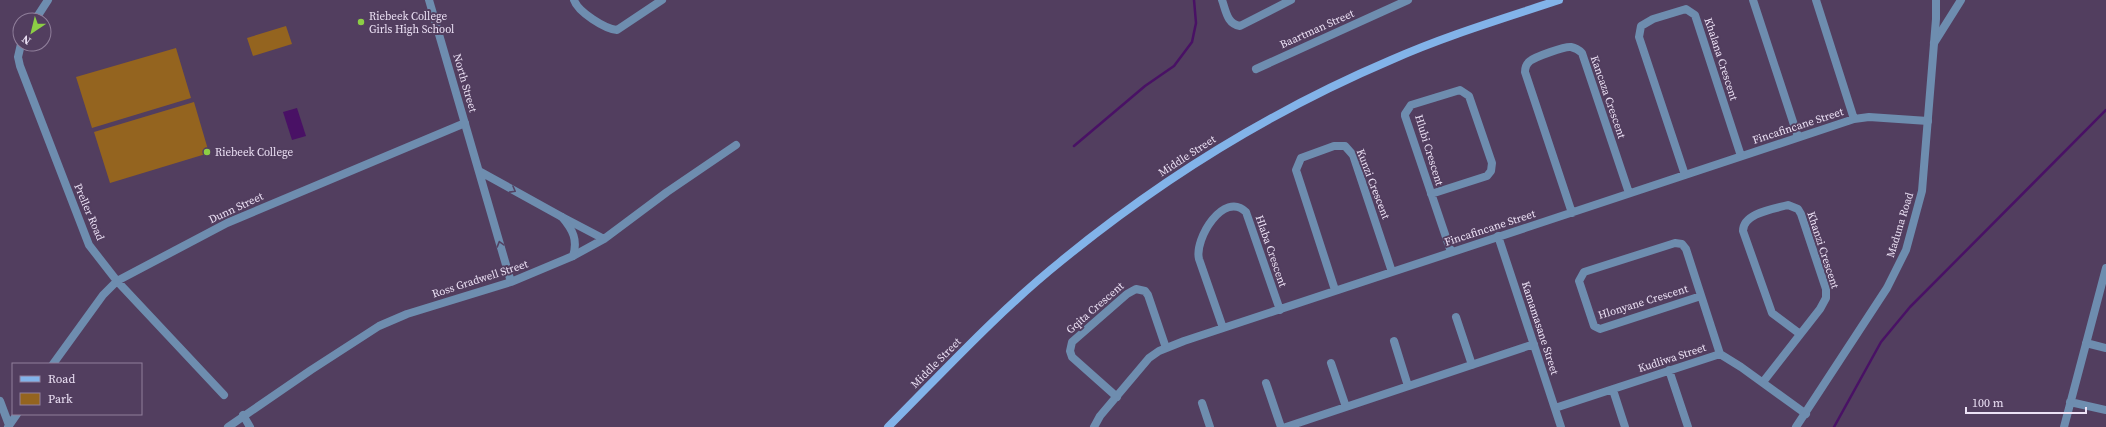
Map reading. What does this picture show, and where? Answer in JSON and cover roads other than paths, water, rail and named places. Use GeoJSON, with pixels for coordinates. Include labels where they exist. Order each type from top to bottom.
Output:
{"type":"FeatureCollection","features":[{"type":"Feature","properties":{"kind":"main road","name":"Middle Street"},"geometry":{"type":"LineString","coordinates":[[888,427],[997,318],[1059,263],[1123,212],[1182,172],[1264,122],[1349,78],[1428,45],[1559,0]]}},
{"type":"Feature","properties":{"kind":"street"},"geometry":{"type":"LineString","coordinates":[[40,12],[48,0]]}},
{"type":"Feature","properties":{"kind":"street","name":"North Street"},"geometry":{"type":"LineString","coordinates":[[429,0],[511,282]]}},
{"type":"Feature","properties":{"kind":"street"},"geometry":{"type":"LineString","coordinates":[[574,0],[580,10],[617,30],[662,0]]}},
{"type":"Feature","properties":{"kind":"street"},"geometry":{"type":"LineString","coordinates":[[1222,0],[1229,19],[1234,24],[1240,26],[1291,0]]}},
{"type":"Feature","properties":{"kind":"street","name":"Baartman Street"},"geometry":{"type":"LineString","coordinates":[[1256,69],[1408,0]]}},
{"type":"Feature","properties":{"kind":"street"},"geometry":{"type":"LineString","coordinates":[[1753,0],[1798,137]]}},
{"type":"Feature","properties":{"kind":"street"},"geometry":{"type":"LineString","coordinates":[[1816,0],[1854,118]]}},
{"type":"Feature","properties":{"kind":"street","name":"Maduna Road"},"geometry":{"type":"LineString","coordinates":[[1796,427],[1806,414],[1887,288],[1906,250],[1922,192],[1936,0]]}},
{"type":"Feature","properties":{"kind":"street"},"geometry":{"type":"LineString","coordinates":[[1934,43],[1961,0]]}},
{"type":"Feature","properties":{"kind":"street","name":"Khalana Crescent"},"geometry":{"type":"LineString","coordinates":[[1685,175],[1639,37],[1641,26],[1653,19],[1683,10],[1688,10],[1695,15],[1741,156]]}},
{"type":"Feature","properties":{"kind":"street","name":"Kancaza Crescent"},"geometry":{"type":"LineString","coordinates":[[1572,213],[1525,72],[1526,66],[1530,61],[1560,50],[1572,48],[1582,53],[1629,193]]}},
{"type":"Feature","properties":{"kind":"street","name":"Preller Road"},"geometry":{"type":"LineString","coordinates":[[19,52],[18,57],[20,66],[86,238],[117,282],[224,395]]}},
{"type":"Feature","properties":{"kind":"street","name":"Hlubi Crescent"},"geometry":{"type":"LineString","coordinates":[[1431,194],[1487,176],[1492,168],[1492,163],[1469,96],[1460,90],[1411,105],[1405,116],[1450,252]]}},
{"type":"Feature","properties":{"kind":"street","name":"Fincafincane Street"},"geometry":{"type":"LineString","coordinates":[[1094,427],[1100,416],[1149,358],[1166,348],[1335,290],[1572,213],[1854,118],[1928,121]]}},
{"type":"Feature","properties":{"kind":"street","name":"Dunn Street"},"geometry":{"type":"LineString","coordinates":[[54,363],[103,295],[117,282],[227,223],[465,123]]}},
{"type":"Feature","properties":{"kind":"street","name":"Ross Gradwell Street"},"geometry":{"type":"LineString","coordinates":[[228,427],[243,415],[379,326],[408,314],[511,282],[573,256],[604,239],[667,192],[736,145]]}},
{"type":"Feature","properties":{"kind":"street","name":"Kunzi Crescent"},"geometry":{"type":"LineString","coordinates":[[1335,290],[1296,170],[1301,158],[1334,146],[1345,146],[1353,155],[1392,272]]}},
{"type":"Feature","properties":{"kind":"street"},"geometry":{"type":"LineString","coordinates":[[479,171],[604,239]]}},
{"type":"Feature","properties":{"kind":"street","name":"Khanzi Crescent"},"geometry":{"type":"LineString","coordinates":[[1763,382],[1820,309],[1826,294],[1800,211],[1796,207],[1788,205],[1750,217],[1744,224],[1743,231],[1771,312],[1800,334]]}},
{"type":"Feature","properties":{"kind":"street","name":"Hlaba Crescent"},"geometry":{"type":"LineString","coordinates":[[1222,328],[1199,259],[1198,248],[1213,218],[1232,207],[1239,207],[1246,212],[1280,310]]}},
{"type":"Feature","properties":{"kind":"street"},"geometry":{"type":"LineString","coordinates":[[562,217],[575,235],[575,250],[573,256]]}},
{"type":"Feature","properties":{"kind":"street","name":"Kamamasane Street"},"geometry":{"type":"LineString","coordinates":[[1498,236],[1561,427]]}},
{"type":"Feature","properties":{"kind":"street","name":"Hlonyane Crescent"},"geometry":{"type":"LineString","coordinates":[[1701,296],[1607,328],[1597,328],[1594,326],[1579,281],[1584,272],[1678,243],[1685,247],[1720,354]]}},
{"type":"Feature","properties":{"kind":"street"},"geometry":{"type":"LineString","coordinates":[[2064,427],[2086,343],[2104,286],[2106,268]]}},
{"type":"Feature","properties":{"kind":"street","name":"Gqita Crescent"},"geometry":{"type":"LineString","coordinates":[[1117,397],[1084,369],[1072,356],[1070,351],[1072,342],[1126,294],[1136,289],[1143,290],[1148,295],[1166,348]]}},
{"type":"Feature","properties":{"kind":"street"},"geometry":{"type":"LineString","coordinates":[[1456,317],[1472,365]]}},
{"type":"Feature","properties":{"kind":"street"},"geometry":{"type":"LineString","coordinates":[[1394,341],[1408,386]]}},
{"type":"Feature","properties":{"kind":"street"},"geometry":{"type":"LineString","coordinates":[[2086,343],[2106,348]]}},
{"type":"Feature","properties":{"kind":"street"},"geometry":{"type":"LineString","coordinates":[[1286,427],[1534,344]]}},
{"type":"Feature","properties":{"kind":"street","name":"Kudliwa Street"},"geometry":{"type":"LineString","coordinates":[[1555,408],[1720,354],[1763,382],[1806,414]]}},
{"type":"Feature","properties":{"kind":"street"},"geometry":{"type":"LineString","coordinates":[[1330,363],[1346,407]]}},
{"type":"Feature","properties":{"kind":"street"},"geometry":{"type":"LineString","coordinates":[[1669,370],[1688,427]]}},
{"type":"Feature","properties":{"kind":"street"},"geometry":{"type":"LineString","coordinates":[[1266,383],[1281,427]]}},
{"type":"Feature","properties":{"kind":"street"},"geometry":{"type":"LineString","coordinates":[[1613,390],[1625,427]]}},
{"type":"Feature","properties":{"kind":"street"},"geometry":{"type":"LineString","coordinates":[[0,401],[8,426]]}},
{"type":"Feature","properties":{"kind":"street"},"geometry":{"type":"LineString","coordinates":[[2070,402],[2106,410]]}},
{"type":"Feature","properties":{"kind":"street"},"geometry":{"type":"LineString","coordinates":[[1202,403],[1210,427]]}},
{"type":"Feature","properties":{"kind":"street"},"geometry":{"type":"LineString","coordinates":[[8,426],[16,415]]}},
{"type":"Feature","properties":{"kind":"street"},"geometry":{"type":"LineString","coordinates":[[243,415],[250,427]]}},
{"type":"Feature","properties":{"kind":"waterway"},"geometry":{"type":"LineString","coordinates":[[1074,146],[1145,86],[1174,66],[1192,42],[1196,23],[1194,0]]}},
{"type":"Feature","properties":{"kind":"waterway"},"geometry":{"type":"LineString","coordinates":[[1834,427],[1881,342],[1910,307],[2106,110]]}},
{"type":"Feature","properties":{"kind":"place","name":"Riebeek College Girls High School"},"geometry":{"type":"Point","coordinates":[361,22]}},
{"type":"Feature","properties":{"kind":"place","name":"Riebeek College"},"geometry":{"type":"Point","coordinates":[207,152]}}]}
